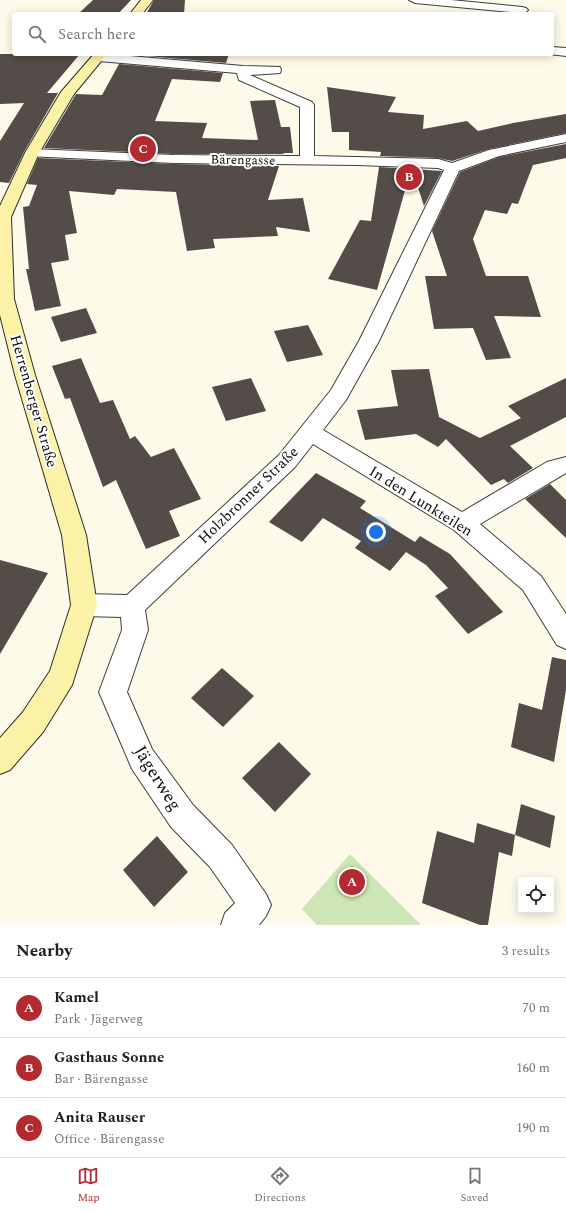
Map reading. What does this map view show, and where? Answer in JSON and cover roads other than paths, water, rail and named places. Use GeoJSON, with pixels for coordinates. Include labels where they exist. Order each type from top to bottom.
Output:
{"type":"FeatureCollection","features":[{"type":"Feature","properties":{"kind":"street"},"geometry":{"type":"LineString","coordinates":[[138,12],[147,0]]}},
{"type":"Feature","properties":{"kind":"street"},"geometry":{"type":"LineString","coordinates":[[415,0],[521,8]]}},
{"type":"Feature","properties":{"kind":"street"},"geometry":{"type":"LineString","coordinates":[[554,51],[566,52]]}},
{"type":"Feature","properties":{"kind":"street","name":"Herrenberger Straße"},"geometry":{"type":"LineString","coordinates":[[84,605],[74,535],[25,374],[5,299],[2,217],[32,152],[68,92],[99,56]]}},
{"type":"Feature","properties":{"kind":"street"},"geometry":{"type":"LineString","coordinates":[[110,56],[243,70],[275,70]]}},
{"type":"Feature","properties":{"kind":"street"},"geometry":{"type":"LineString","coordinates":[[243,70],[244,77],[307,105],[307,160]]}},
{"type":"Feature","properties":{"kind":"street"},"geometry":{"type":"LineString","coordinates":[[453,168],[496,152],[566,138]]}},
{"type":"Feature","properties":{"kind":"street","name":"Bärengasse"},"geometry":{"type":"LineString","coordinates":[[32,152],[174,159],[307,160],[438,164],[453,168]]}},
{"type":"Feature","properties":{"kind":"street","name":"Holzbronner Straße"},"geometry":{"type":"LineString","coordinates":[[132,606],[287,461],[339,395],[369,341],[453,168]]}},
{"type":"Feature","properties":{"kind":"street","name":"In den Lunkteilen"},"geometry":{"type":"LineString","coordinates":[[310,432],[462,523],[532,583],[566,637]]}},
{"type":"Feature","properties":{"kind":"street"},"geometry":{"type":"LineString","coordinates":[[462,523],[555,468],[566,465]]}},
{"type":"Feature","properties":{"kind":"street"},"geometry":{"type":"LineString","coordinates":[[0,760],[33,722],[62,676],[84,605],[132,606]]}},
{"type":"Feature","properties":{"kind":"street","name":"Jägerweg"},"geometry":{"type":"LineString","coordinates":[[132,606],[135,630],[113,692],[142,759],[182,816],[222,856],[255,905],[237,925]]}},
{"type":"Feature","properties":{"kind":"place","name":"Anita Rauser"},"geometry":{"type":"Point","coordinates":[143,149]}},
{"type":"Feature","properties":{"kind":"place","name":"Gasthaus Sonne"},"geometry":{"type":"Point","coordinates":[409,177]}},
{"type":"Feature","properties":{"kind":"place","name":"Kamel"},"geometry":{"type":"Point","coordinates":[352,882]}}]}
